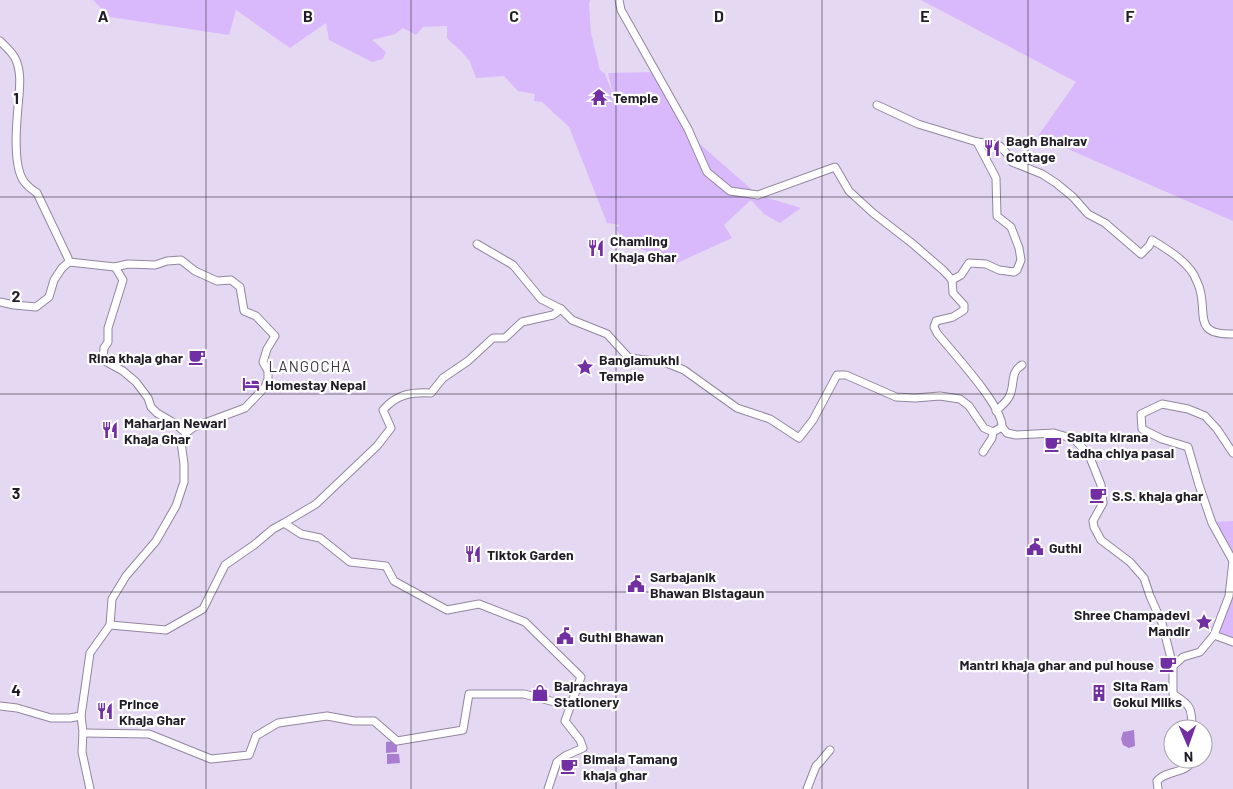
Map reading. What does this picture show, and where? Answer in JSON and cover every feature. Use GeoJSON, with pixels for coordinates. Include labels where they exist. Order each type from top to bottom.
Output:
{"type":"FeatureCollection","features":[{"type":"Feature","properties":{"kind":"street"},"geometry":{"type":"LineString","coordinates":[[619,0],[621,10],[688,129],[707,172],[730,191],[758,195],[835,167],[849,191],[873,213],[932,260],[952,280],[953,292],[956,298],[964,305],[964,310],[953,317],[936,321],[934,327],[937,333],[989,397],[1002,421],[1002,427],[1007,433],[1054,433],[1074,439],[1089,455],[1101,485],[1103,503],[1093,521],[1094,527],[1101,540],[1130,562],[1144,578],[1162,623],[1173,666],[1173,694],[1187,703],[1192,719]]}},
{"type":"Feature","properties":{"kind":"street"},"geometry":{"type":"LineString","coordinates":[[0,41],[15,58],[20,80],[16,132],[17,158],[21,175],[27,186],[36,193],[69,262]]}},
{"type":"Feature","properties":{"kind":"street"},"geometry":{"type":"LineString","coordinates":[[877,105],[918,124],[977,142],[1000,146],[1011,158],[1012,162],[1042,174],[1056,183],[1073,197],[1088,214],[1106,223],[1141,254],[1152,240],[1163,247],[1183,262],[1193,274],[1200,289],[1204,323],[1212,331],[1220,334],[1233,334]]}},
{"type":"Feature","properties":{"kind":"street"},"geometry":{"type":"LineString","coordinates":[[952,280],[961,275],[969,263],[986,264],[1000,270],[1014,272],[1017,270],[1021,260],[1019,248],[1011,227],[997,216],[996,178],[977,142]]}},
{"type":"Feature","properties":{"kind":"street"},"geometry":{"type":"LineString","coordinates":[[477,244],[513,266],[541,299],[560,309],[572,320],[607,334],[629,358],[664,362],[684,370],[737,408],[770,419],[799,438],[813,420],[837,375],[846,375],[896,397],[940,396],[960,399],[969,406],[984,428],[993,432]]}},
{"type":"Feature","properties":{"kind":"street"},"geometry":{"type":"LineString","coordinates":[[0,302],[36,307],[49,296],[54,280],[62,268],[69,262],[115,267],[128,264],[156,265],[167,260],[181,260],[195,271],[217,281],[231,280],[240,288],[244,311],[256,316],[275,336],[267,349],[263,362],[268,371],[265,388],[245,408],[194,427],[186,433],[184,440],[181,442],[184,482],[176,506],[156,541],[126,576],[112,599],[110,626],[90,653],[81,716],[83,732],[82,752],[90,789]]}},
{"type":"Feature","properties":{"kind":"street"},"geometry":{"type":"LineString","coordinates":[[115,267],[123,280],[108,328],[108,342],[104,348],[104,360],[123,370],[136,382],[148,398],[151,407],[186,433]]}},
{"type":"Feature","properties":{"kind":"street"},"geometry":{"type":"LineString","coordinates":[[110,626],[166,630],[203,609],[224,565],[254,545],[273,529],[316,504],[377,446],[391,428],[383,410],[387,405],[413,392],[431,392],[443,378],[468,361],[493,338],[505,338],[522,322],[553,315],[560,309]]}},
{"type":"Feature","properties":{"kind":"street"},"geometry":{"type":"LineString","coordinates":[[996,411],[1010,395],[1013,375],[1022,364]]}},
{"type":"Feature","properties":{"kind":"street"},"geometry":{"type":"LineString","coordinates":[[1173,666],[1183,657],[1200,652],[1214,635],[1229,596],[1233,561],[1212,523],[1198,485],[1188,447],[1162,439],[1142,429],[1141,414],[1162,404],[1188,409],[1205,416],[1217,429],[1233,453]]}},
{"type":"Feature","properties":{"kind":"street"},"geometry":{"type":"LineString","coordinates":[[993,432],[1002,427]]}},
{"type":"Feature","properties":{"kind":"street"},"geometry":{"type":"LineString","coordinates":[[983,452],[992,438],[993,432]]}},
{"type":"Feature","properties":{"kind":"street"},"geometry":{"type":"LineString","coordinates":[[284,523],[301,534],[320,538],[350,562],[386,566],[394,581],[447,610],[479,604],[525,622],[581,678],[565,721],[580,740],[583,748],[564,756],[557,762],[548,789]]}},
{"type":"Feature","properties":{"kind":"street"},"geometry":{"type":"LineString","coordinates":[[1214,635],[1233,642]]}},
{"type":"Feature","properties":{"kind":"street"},"geometry":{"type":"LineString","coordinates":[[83,732],[149,734],[211,758],[249,755],[256,736],[278,723],[327,716],[354,721],[374,720],[397,741],[463,730],[469,694],[524,694],[570,706]]}},
{"type":"Feature","properties":{"kind":"street"},"geometry":{"type":"LineString","coordinates":[[0,706],[17,708],[51,718],[81,716]]}},
{"type":"Feature","properties":{"kind":"street"},"geometry":{"type":"LineString","coordinates":[[807,789],[816,766],[830,750]]}},
{"type":"Feature","properties":{"kind":"street"},"geometry":{"type":"LineString","coordinates":[[1158,789],[1157,781],[1160,777],[1184,769]]}},
{"type":"Feature","properties":{"kind":"shaded area"},"geometry":{"type":"Polygon","coordinates":[[[93,0],[590,0],[591,33],[600,70],[605,74],[613,94],[608,73],[656,72],[686,132],[758,195],[801,208],[780,223],[764,214],[751,200],[724,225],[732,238],[675,264],[630,244],[622,238],[615,228],[620,225],[607,223],[569,127],[542,102],[534,101],[535,94],[518,91],[504,76],[476,78],[470,62],[447,38],[447,26],[423,27],[416,35],[403,28],[395,34],[372,40],[386,52],[383,59],[372,62],[329,40],[326,23],[290,48],[236,10],[229,35],[110,17],[93,0]]]}},
{"type":"Feature","properties":{"kind":"shaded area"},"geometry":{"type":"Polygon","coordinates":[[[921,0],[1233,0],[1233,221],[1038,136],[1076,82],[921,0]]]}},
{"type":"Feature","properties":{"kind":"shaded area"},"geometry":{"type":"Polygon","coordinates":[[[1233,521],[1233,558],[1213,522],[1233,521]]]}},
{"type":"Feature","properties":{"kind":"shaded area"},"geometry":{"type":"Polygon","coordinates":[[[1233,574],[1233,641],[1214,635],[1233,574]]]}},
{"type":"Feature","properties":{"kind":"shaded area"},"geometry":{"type":"Polygon","coordinates":[[[1134,730],[1135,746],[1129,748],[1123,745],[1121,739],[1123,732],[1134,730]]]}},
{"type":"Feature","properties":{"kind":"shaded area"},"geometry":{"type":"Polygon","coordinates":[[[397,741],[397,752],[386,753],[386,742],[397,741]]]}},
{"type":"Feature","properties":{"kind":"shaded area"},"geometry":{"type":"Polygon","coordinates":[[[387,754],[399,754],[400,763],[387,764],[387,754]]]}},
{"type":"Feature","properties":{"kind":"place","name":"Temple"},"geometry":{"type":"Point","coordinates":[599,97]}},
{"type":"Feature","properties":{"kind":"place","name":"Bagh Bhairav Cottage"},"geometry":{"type":"Point","coordinates":[992,148]}},
{"type":"Feature","properties":{"kind":"place","name":"Chamling Khaja Ghar"},"geometry":{"type":"Point","coordinates":[596,248]}},
{"type":"Feature","properties":{"kind":"place","name":"Rina khaja ghar"},"geometry":{"type":"Point","coordinates":[197,357]}},
{"type":"Feature","properties":{"kind":"place","name":"Banglamukhi Temple"},"geometry":{"type":"Point","coordinates":[585,367]}},
{"type":"Feature","properties":{"kind":"place","name":"Homestay Nepal"},"geometry":{"type":"Point","coordinates":[251,384]}},
{"type":"Feature","properties":{"kind":"place","name":"Maharjan Newari Khaja Ghar"},"geometry":{"type":"Point","coordinates":[110,430]}},
{"type":"Feature","properties":{"kind":"place","name":"Sabita kirana tadha chiya pasal"},"geometry":{"type":"Point","coordinates":[1053,444]}},
{"type":"Feature","properties":{"kind":"place","name":"S.S. khaja ghar"},"geometry":{"type":"Point","coordinates":[1098,495]}},
{"type":"Feature","properties":{"kind":"place","name":"Guthi"},"geometry":{"type":"Point","coordinates":[1035,547]}},
{"type":"Feature","properties":{"kind":"place","name":"Tiktok Garden"},"geometry":{"type":"Point","coordinates":[473,554]}},
{"type":"Feature","properties":{"kind":"place","name":"Sarbajanik Bhawan Bistagaun"},"geometry":{"type":"Point","coordinates":[636,584]}},
{"type":"Feature","properties":{"kind":"place","name":"Shree Champadevi Mandir"},"geometry":{"type":"Point","coordinates":[1204,622]}},
{"type":"Feature","properties":{"kind":"place","name":"Guthi Bhawan"},"geometry":{"type":"Point","coordinates":[565,636]}},
{"type":"Feature","properties":{"kind":"place","name":"Mantri khaja ghar and pul house"},"geometry":{"type":"Point","coordinates":[1168,664]}},
{"type":"Feature","properties":{"kind":"place","name":"Bajrachraya Stationery"},"geometry":{"type":"Point","coordinates":[540,693]}},
{"type":"Feature","properties":{"kind":"place","name":"Sita Ram Gokul Milks"},"geometry":{"type":"Point","coordinates":[1099,693]}},
{"type":"Feature","properties":{"kind":"place","name":"Prince Khaja Ghar"},"geometry":{"type":"Point","coordinates":[105,711]}},
{"type":"Feature","properties":{"kind":"place","name":"Bimala Tamang khaja ghar"},"geometry":{"type":"Point","coordinates":[569,766]}},
{"type":"Feature","properties":{"kind":"district","name":"LANGOCHA"},"geometry":{"type":"Point","coordinates":[310,366]}}]}
